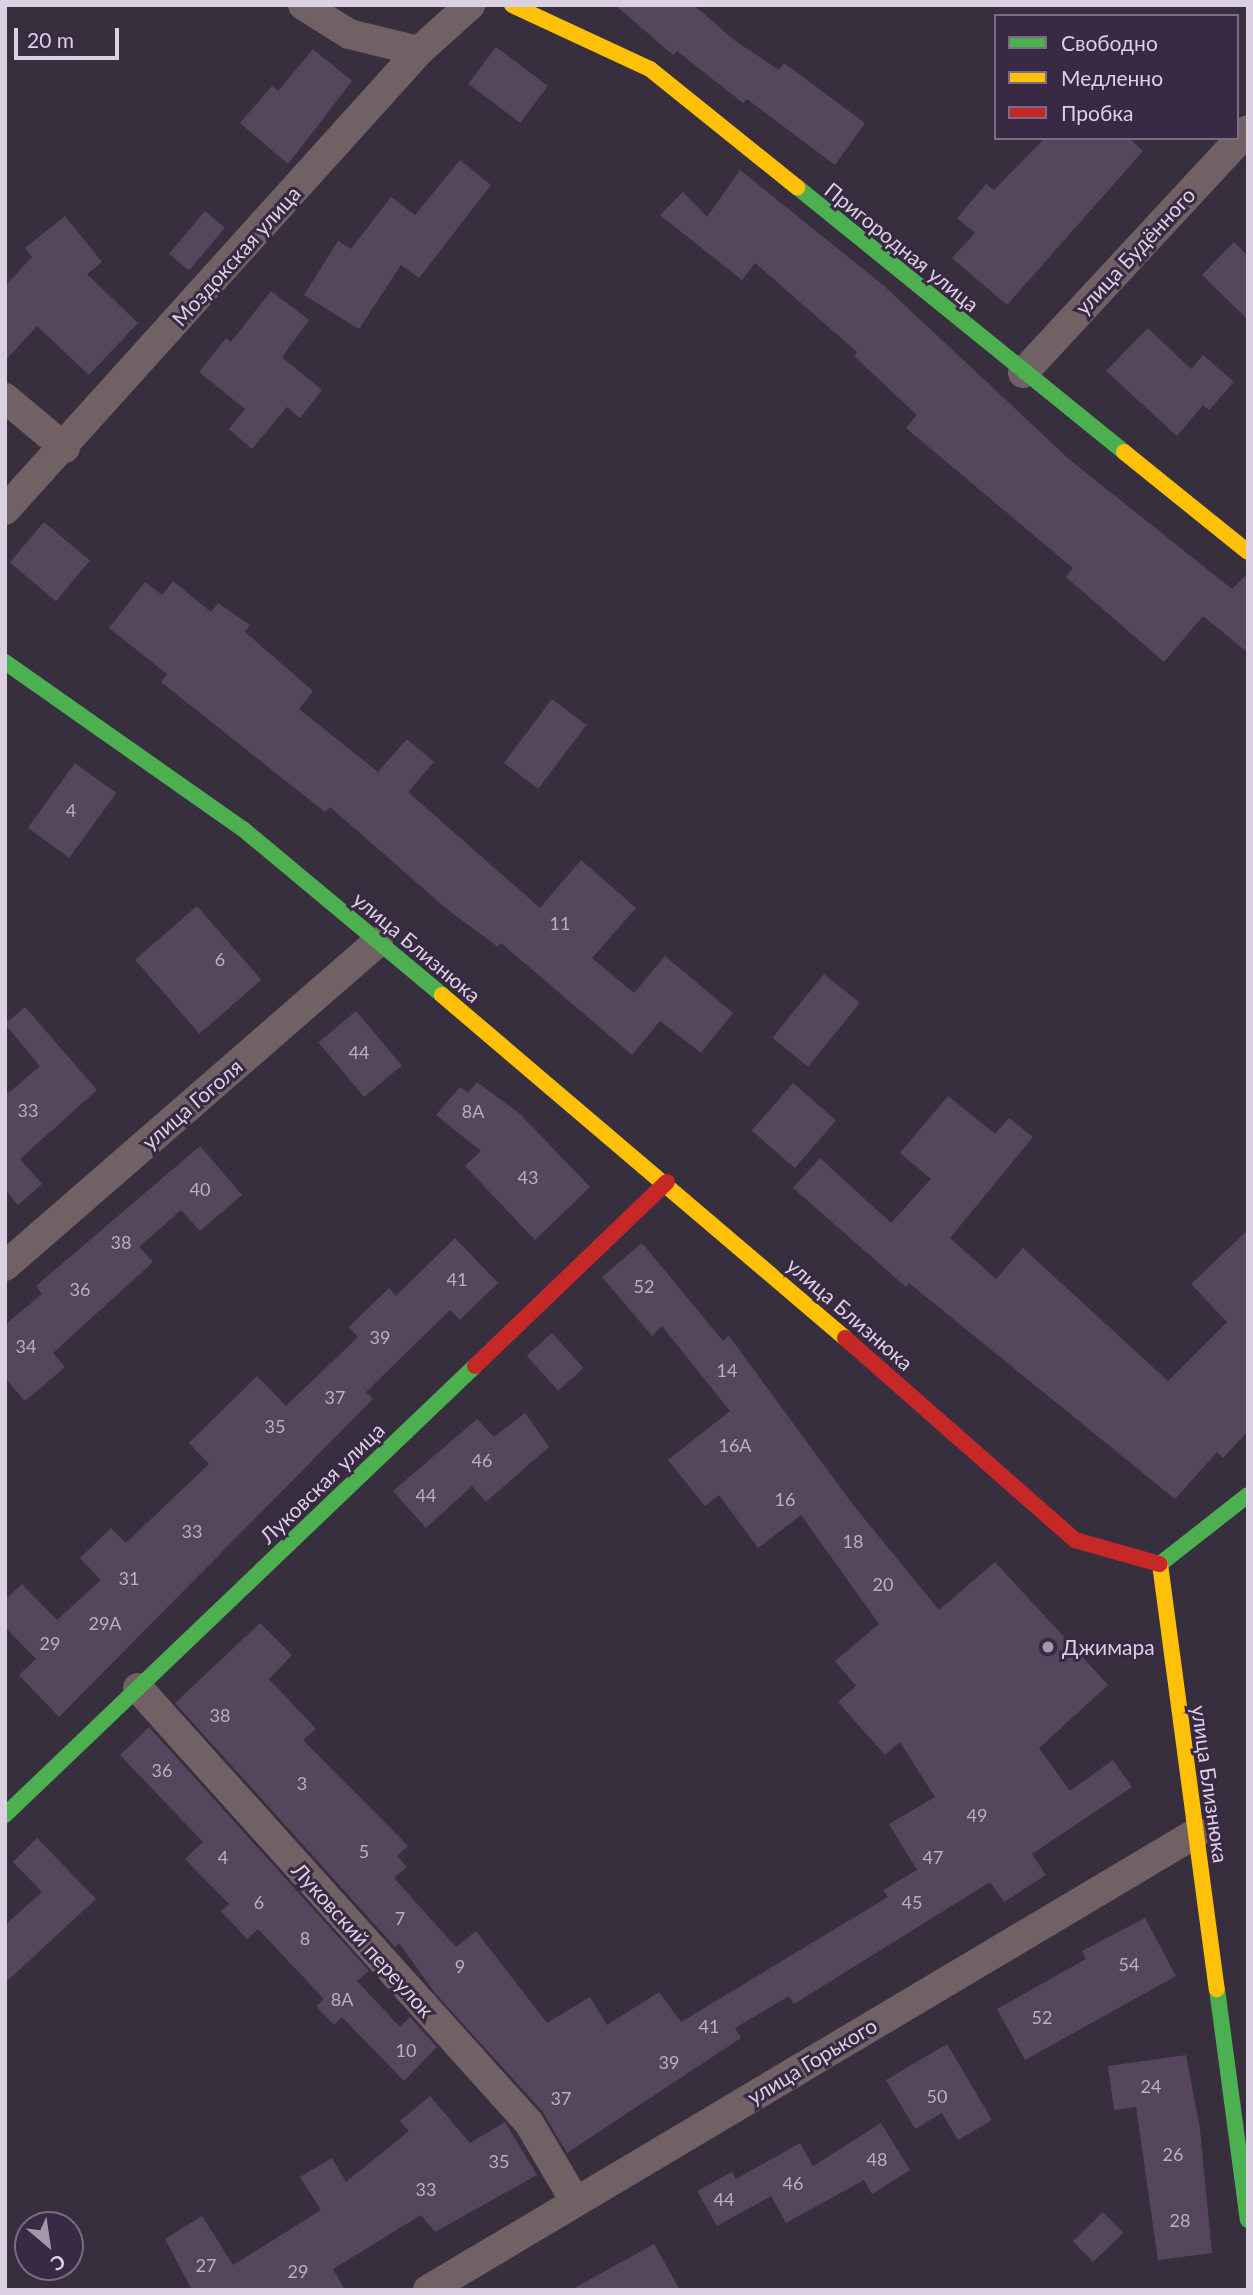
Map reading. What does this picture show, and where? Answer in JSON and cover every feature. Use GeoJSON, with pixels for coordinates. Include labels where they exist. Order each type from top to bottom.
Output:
{"type":"FeatureCollection","features":[{"type":"Feature","properties":{"kind":"street"},"geometry":{"type":"LineString","coordinates":[[303,5],[349,34],[419,51]]}},
{"type":"Feature","properties":{"kind":"street","name":"Моздокская улица"},"geometry":{"type":"LineString","coordinates":[[5,510],[65,448],[419,51],[470,5]]}},
{"type":"Feature","properties":{"kind":"street","name":"Пригородная улица"},"geometry":{"type":"LineString","coordinates":[[512,5],[650,69],[1023,373],[1248,552]]}},
{"type":"Feature","properties":{"kind":"street","name":"улица Будённого"},"geometry":{"type":"LineString","coordinates":[[1023,373],[1239,140]]}},
{"type":"Feature","properties":{"kind":"street"},"geometry":{"type":"LineString","coordinates":[[5,398],[65,448]]}},
{"type":"Feature","properties":{"kind":"street","name":"улица Близнюка"},"geometry":{"type":"LineString","coordinates":[[5,662],[243,829],[667,1182],[1075,1540],[1160,1564],[1248,2220]]}},
{"type":"Feature","properties":{"kind":"street","name":"улица Гоголя"},"geometry":{"type":"LineString","coordinates":[[5,1266],[378,942]]}},
{"type":"Feature","properties":{"kind":"street","name":"Луковская улица"},"geometry":{"type":"LineString","coordinates":[[5,1815],[667,1182]]}},
{"type":"Feature","properties":{"kind":"street"},"geometry":{"type":"LineString","coordinates":[[1160,1564],[1248,1496]]}},
{"type":"Feature","properties":{"kind":"street","name":"Луковский переулок"},"geometry":{"type":"LineString","coordinates":[[138,1688],[528,2123],[575,2202]]}},
{"type":"Feature","properties":{"kind":"street","name":"улица Горького"},"geometry":{"type":"LineString","coordinates":[[428,2290],[1196,1833]]}},
{"type":"Feature","properties":{"kind":"building"},"geometry":{"type":"Polygon","coordinates":[[[615,5],[694,5],[734,40],[779,70],[784,63],[865,123],[835,165],[747,99],[743,103],[677,51],[673,55],[615,5]]]}},
{"type":"Feature","properties":{"kind":"building"},"geometry":{"type":"Polygon","coordinates":[[[496,47],[548,86],[520,123],[468,84],[496,47]]]}},
{"type":"Feature","properties":{"kind":"building"},"geometry":{"type":"Polygon","coordinates":[[[313,49],[352,81],[288,164],[240,123],[272,86],[278,91],[313,49]]]}},
{"type":"Feature","properties":{"kind":"building"},"geometry":{"type":"Polygon","coordinates":[[[1043,140],[1131,140],[1143,151],[1007,305],[952,258],[975,233],[957,218],[986,184],[994,190],[1043,140]]]}},
{"type":"Feature","properties":{"kind":"building"},"geometry":{"type":"Polygon","coordinates":[[[460,160],[491,185],[419,278],[401,265],[359,329],[304,295],[338,241],[351,249],[391,197],[415,215],[460,160]]]}},
{"type":"Feature","properties":{"kind":"building"},"geometry":{"type":"Polygon","coordinates":[[[740,170],[883,285],[1070,460],[1232,589],[1248,573],[1248,653],[1203,616],[1164,662],[1066,577],[1073,568],[906,428],[917,415],[854,356],[857,352],[755,263],[742,280],[660,215],[683,192],[707,217],[740,170]]]}},
{"type":"Feature","properties":{"kind":"building"},"geometry":{"type":"Polygon","coordinates":[[[205,211],[225,228],[189,271],[169,254],[205,211]]]}},
{"type":"Feature","properties":{"kind":"building"},"geometry":{"type":"Polygon","coordinates":[[[65,216],[102,262],[87,274],[138,323],[89,375],[37,326],[5,361],[5,286],[32,257],[25,248],[65,216]]]}},
{"type":"Feature","properties":{"kind":"building"},"geometry":{"type":"Polygon","coordinates":[[[1234,242],[1248,256],[1248,320],[1202,275],[1234,242]]]}},
{"type":"Feature","properties":{"kind":"building"},"geometry":{"type":"Polygon","coordinates":[[[271,291],[309,320],[282,357],[322,390],[300,418],[287,407],[252,449],[229,429],[245,409],[199,372],[226,338],[231,342],[271,291]]]}},
{"type":"Feature","properties":{"kind":"building"},"geometry":{"type":"Polygon","coordinates":[[[1148,328],[1191,369],[1203,355],[1234,382],[1209,410],[1203,405],[1177,436],[1106,371],[1148,328]]]}},
{"type":"Feature","properties":{"kind":"building"},"geometry":{"type":"Polygon","coordinates":[[[44,522],[90,561],[56,601],[10,563],[44,522]]]}},
{"type":"Feature","properties":{"kind":"building"},"geometry":{"type":"Polygon","coordinates":[[[173,581],[211,612],[218,603],[250,625],[245,632],[313,691],[299,709],[378,772],[407,739],[434,762],[408,792],[540,908],[581,860],[636,908],[592,958],[634,993],[665,956],[733,1013],[701,1053],[660,1021],[632,1055],[501,943],[498,947],[448,910],[330,807],[325,812],[161,682],[167,674],[109,628],[145,582],[162,595],[173,581]]]}},
{"type":"Feature","properties":{"kind":"building"},"geometry":{"type":"Polygon","coordinates":[[[552,699],[586,725],[538,789],[504,763],[552,699]]]}},
{"type":"Feature","properties":{"kind":"building"},"geometry":{"type":"Polygon","coordinates":[[[75,763],[116,793],[69,858],[28,828],[75,763]]]}},
{"type":"Feature","properties":{"kind":"building"},"geometry":{"type":"Polygon","coordinates":[[[197,906],[261,980],[199,1034],[135,960],[197,906]]]}},
{"type":"Feature","properties":{"kind":"building"},"geometry":{"type":"Polygon","coordinates":[[[824,974],[860,1003],[808,1067],[772,1038],[824,974]]]}},
{"type":"Feature","properties":{"kind":"building"},"geometry":{"type":"Polygon","coordinates":[[[25,1007],[97,1090],[20,1159],[42,1184],[18,1205],[5,1190],[5,1096],[40,1066],[5,1024],[25,1007]]]}},
{"type":"Feature","properties":{"kind":"building"},"geometry":{"type":"Polygon","coordinates":[[[356,1011],[402,1065],[364,1097],[318,1042],[356,1011]]]}},
{"type":"Feature","properties":{"kind":"building"},"geometry":{"type":"Polygon","coordinates":[[[477,1082],[520,1114],[590,1187],[535,1240],[465,1166],[481,1151],[436,1115],[460,1087],[468,1093],[477,1082]]]}},
{"type":"Feature","properties":{"kind":"building"},"geometry":{"type":"Polygon","coordinates":[[[793,1083],[836,1120],[795,1168],[752,1131],[793,1083]]]}},
{"type":"Feature","properties":{"kind":"building"},"geometry":{"type":"Polygon","coordinates":[[[948,1096],[995,1134],[1009,1118],[1033,1137],[950,1238],[996,1279],[1023,1248],[1168,1381],[1227,1322],[1191,1284],[1248,1230],[1248,1431],[1223,1458],[1217,1452],[1175,1499],[909,1283],[906,1287],[793,1188],[820,1158],[891,1223],[931,1179],[900,1153],[948,1096]]]}},
{"type":"Feature","properties":{"kind":"building"},"geometry":{"type":"Polygon","coordinates":[[[200,1146],[242,1195],[200,1231],[181,1210],[139,1247],[153,1262],[53,1353],[65,1367],[25,1401],[5,1378],[5,1325],[42,1294],[36,1286],[200,1146]]]}},
{"type":"Feature","properties":{"kind":"building"},"geometry":{"type":"Polygon","coordinates":[[[455,1238],[498,1283],[460,1320],[450,1310],[366,1392],[373,1399],[59,1717],[19,1675],[36,1659],[5,1627],[5,1600],[22,1584],[57,1620],[101,1580],[80,1558],[111,1528],[126,1543],[209,1464],[189,1443],[257,1376],[286,1406],[358,1337],[349,1327],[389,1288],[396,1296],[455,1238]]]}},
{"type":"Feature","properties":{"kind":"building"},"geometry":{"type":"Polygon","coordinates":[[[642,1243],[723,1341],[729,1336],[854,1506],[939,1610],[995,1562],[1108,1685],[1039,1748],[1070,1791],[1113,1760],[1132,1787],[1032,1854],[1046,1875],[1004,1902],[990,1882],[794,2004],[789,1996],[735,2028],[741,2038],[567,2153],[542,2111],[435,1993],[399,1943],[395,1947],[175,1703],[260,1623],[292,1655],[269,1679],[316,1729],[303,1740],[408,1846],[397,1856],[407,1867],[394,1878],[456,1947],[476,1931],[547,2023],[590,1997],[607,2025],[659,1992],[681,2022],[888,1897],[883,1890],[917,1870],[889,1824],[935,1797],[900,1742],[885,1755],[838,1702],[856,1686],[835,1661],[879,1624],[801,1515],[758,1548],[719,1495],[705,1506],[668,1460],[730,1411],[662,1326],[652,1336],[602,1277],[642,1243]]]}},
{"type":"Feature","properties":{"kind":"building"},"geometry":{"type":"Polygon","coordinates":[[[552,1333],[583,1368],[558,1391],[527,1356],[552,1333]]]}},
{"type":"Feature","properties":{"kind":"building"},"geometry":{"type":"Polygon","coordinates":[[[525,1413],[549,1447],[486,1502],[472,1486],[426,1528],[393,1491],[477,1419],[494,1437],[525,1413]]]}},
{"type":"Feature","properties":{"kind":"building"},"geometry":{"type":"Polygon","coordinates":[[[149,1727],[369,1971],[357,1981],[400,2027],[410,2017],[437,2047],[404,2081],[342,2017],[334,2025],[316,2006],[324,1999],[258,1929],[247,1939],[221,1911],[229,1904],[185,1859],[203,1842],[120,1755],[149,1727]]]}},
{"type":"Feature","properties":{"kind":"building"},"geometry":{"type":"Polygon","coordinates":[[[37,1838],[96,1899],[5,1983],[5,1925],[42,1892],[13,1862],[37,1838]]]}},
{"type":"Feature","properties":{"kind":"building"},"geometry":{"type":"Polygon","coordinates":[[[1145,1918],[1176,1976],[1025,2060],[997,2009],[1086,1959],[1082,1951],[1145,1918]]]}},
{"type":"Feature","properties":{"kind":"building"},"geometry":{"type":"Polygon","coordinates":[[[947,2044],[992,2120],[958,2140],[942,2113],[915,2129],[886,2080],[947,2044]]]}},
{"type":"Feature","properties":{"kind":"building"},"geometry":{"type":"Polygon","coordinates":[[[1186,2055],[1200,2129],[1212,2253],[1158,2260],[1136,2107],[1114,2110],[1108,2066],[1186,2055]]]}},
{"type":"Feature","properties":{"kind":"building"},"geometry":{"type":"Polygon","coordinates":[[[430,2096],[470,2143],[505,2122],[537,2175],[435,2232],[421,2215],[333,2269],[345,2290],[192,2290],[165,2239],[202,2216],[233,2265],[321,2210],[300,2177],[332,2158],[346,2182],[409,2131],[400,2121],[430,2096]]]}},
{"type":"Feature","properties":{"kind":"building"},"geometry":{"type":"Polygon","coordinates":[[[881,2123],[910,2170],[872,2194],[864,2180],[786,2223],[771,2196],[717,2226],[697,2191],[732,2172],[736,2179],[800,2143],[813,2166],[881,2123]]]}},
{"type":"Feature","properties":{"kind":"building"},"geometry":{"type":"Polygon","coordinates":[[[1103,2212],[1123,2233],[1093,2262],[1073,2241],[1103,2212]]]}},
{"type":"Feature","properties":{"kind":"building"},"geometry":{"type":"Polygon","coordinates":[[[654,2244],[680,2290],[571,2290],[654,2244]]]}},
{"type":"Feature","properties":{"kind":"traffic: fast"},"geometry":{"type":"LineString","coordinates":[[797,187],[1124,452]]}},
{"type":"Feature","properties":{"kind":"traffic: fast"},"geometry":{"type":"LineString","coordinates":[[5,662],[243,829],[442,995]]}},
{"type":"Feature","properties":{"kind":"traffic: fast"},"geometry":{"type":"LineString","coordinates":[[5,1815],[475,1366]]}},
{"type":"Feature","properties":{"kind":"traffic: fast"},"geometry":{"type":"LineString","coordinates":[[1160,1564],[1248,1495]]}},
{"type":"Feature","properties":{"kind":"traffic: fast"},"geometry":{"type":"LineString","coordinates":[[1217,1989],[1248,2220]]}},
{"type":"Feature","properties":{"kind":"traffic: slow"},"geometry":{"type":"LineString","coordinates":[[512,5],[650,69],[797,187]]}},
{"type":"Feature","properties":{"kind":"traffic: slow"},"geometry":{"type":"LineString","coordinates":[[1124,452],[1248,552]]}},
{"type":"Feature","properties":{"kind":"traffic: slow"},"geometry":{"type":"LineString","coordinates":[[442,995],[845,1338]]}},
{"type":"Feature","properties":{"kind":"traffic: slow"},"geometry":{"type":"LineString","coordinates":[[1160,1564],[1217,1989]]}},
{"type":"Feature","properties":{"kind":"traffic: jam"},"geometry":{"type":"LineString","coordinates":[[475,1366],[667,1182]]}},
{"type":"Feature","properties":{"kind":"traffic: jam"},"geometry":{"type":"LineString","coordinates":[[845,1338],[1075,1540],[1160,1564]]}},
{"type":"Feature","properties":{"kind":"place","name":"Джимара"},"geometry":{"type":"Point","coordinates":[1048,1647]}}]}
